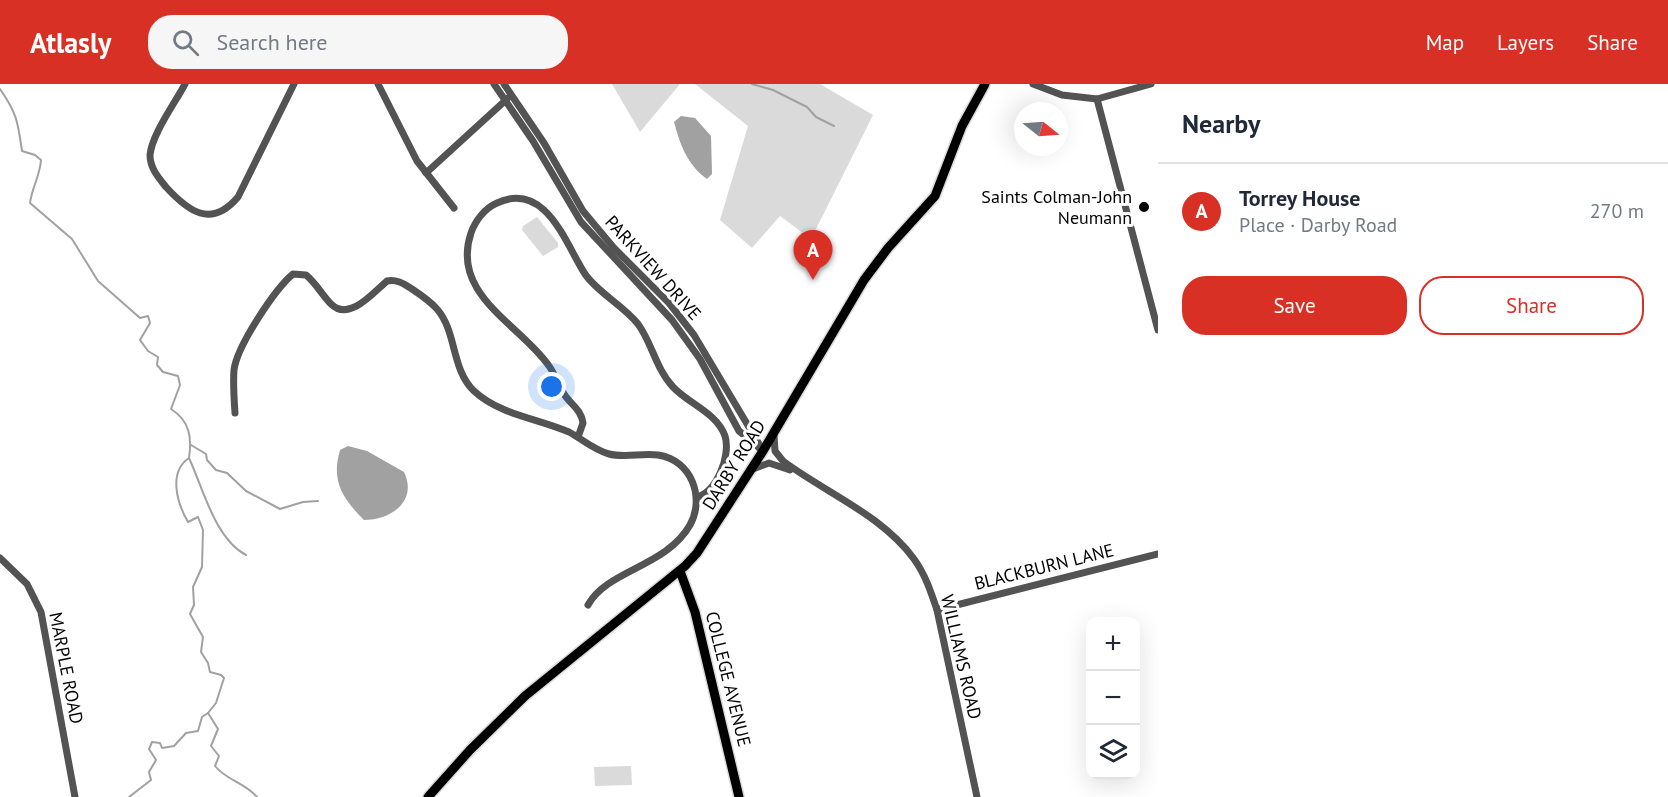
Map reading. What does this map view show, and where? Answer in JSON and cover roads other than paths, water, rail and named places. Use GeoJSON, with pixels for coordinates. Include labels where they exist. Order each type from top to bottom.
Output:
{"type":"FeatureCollection","features":[{"type":"Feature","properties":{"kind":"main road","name":"DARBY ROAD"},"geometry":{"type":"LineString","coordinates":[[428,797],[525,696],[680,571],[697,553],[763,451],[870,272],[935,196],[962,126],[985,84]]}},
{"type":"Feature","properties":{"kind":"main road","name":"COLLEGE AVENUE"},"geometry":{"type":"LineString","coordinates":[[680,571],[695,612],[739,797]]}},
{"type":"Feature","properties":{"kind":"street"},"geometry":{"type":"LineString","coordinates":[[185,84],[155,138],[151,162],[156,175],[181,204],[194,212],[206,214],[226,209],[238,197],[294,84]]}},
{"type":"Feature","properties":{"kind":"street"},"geometry":{"type":"LineString","coordinates":[[378,84],[417,161],[454,208]]}},
{"type":"Feature","properties":{"kind":"street","name":"PARKVIEW DRIVE"},"geometry":{"type":"LineString","coordinates":[[494,84],[586,229],[664,311],[711,370]]}},
{"type":"Feature","properties":{"kind":"street","name":"PARKVIEW DRIVE"},"geometry":{"type":"LineString","coordinates":[[504,84],[546,147],[583,211],[614,248],[671,305],[711,370],[739,431],[763,451]]}},
{"type":"Feature","properties":{"kind":"street"},"geometry":{"type":"LineString","coordinates":[[1033,84],[1062,95],[1097,99],[1151,84]]}},
{"type":"Feature","properties":{"kind":"street"},"geometry":{"type":"LineString","coordinates":[[426,173],[512,95]]}},
{"type":"Feature","properties":{"kind":"street"},"geometry":{"type":"LineString","coordinates":[[1097,99],[1158,330]]}},
{"type":"Feature","properties":{"kind":"street"},"geometry":{"type":"LineString","coordinates":[[539,152],[546,147]]}},
{"type":"Feature","properties":{"kind":"street"},"geometry":{"type":"LineString","coordinates":[[578,437],[584,423],[578,410],[565,396],[549,366],[490,308],[471,271],[468,251],[471,231],[478,219],[497,203],[509,199],[521,200],[545,210],[565,236],[589,279],[619,303],[640,327],[669,382],[721,428],[727,448],[724,462],[709,491],[697,498]]}},
{"type":"Feature","properties":{"kind":"street"},"geometry":{"type":"LineString","coordinates":[[235,413],[234,370],[239,353],[282,285],[293,274],[300,273],[310,278],[332,305],[344,310],[354,308],[387,281],[401,283],[428,300],[440,313],[448,329],[463,376],[476,393],[490,403],[578,437],[612,455],[658,455],[671,459],[689,475],[697,498],[693,519],[676,544],[662,556],[604,588],[588,605]]}},
{"type":"Feature","properties":{"kind":"street"},"geometry":{"type":"LineString","coordinates":[[664,311],[671,305]]}},
{"type":"Feature","properties":{"kind":"street","name":"WILLIAMS ROAD"},"geometry":{"type":"LineString","coordinates":[[774,432],[775,451],[803,476],[891,534],[915,560],[927,582],[937,610],[977,797]]}},
{"type":"Feature","properties":{"kind":"street","name":"WILLIAMS ROAD"},"geometry":{"type":"LineString","coordinates":[[751,470],[769,463],[803,476]]}},
{"type":"Feature","properties":{"kind":"street","name":"BLACKBURN LANE"},"geometry":{"type":"LineString","coordinates":[[937,610],[1158,554]]}},
{"type":"Feature","properties":{"kind":"street","name":"MARPLE ROAD"},"geometry":{"type":"LineString","coordinates":[[0,558],[27,584],[41,612],[75,797]]}},
{"type":"Feature","properties":{"kind":"waterway"},"geometry":{"type":"LineString","coordinates":[[752,84],[773,90],[807,107],[816,117],[834,126]]}},
{"type":"Feature","properties":{"kind":"waterway"},"geometry":{"type":"LineString","coordinates":[[0,89],[16,118],[22,151],[35,155],[41,160],[30,203],[72,239],[98,281],[140,318],[148,316],[150,323],[140,340],[148,351],[158,357],[157,365],[163,372],[178,376],[180,385],[171,409],[186,425],[190,444],[189,458],[178,471],[176,488],[188,522],[198,517],[203,530],[202,567],[193,587],[194,605],[190,614],[203,637],[201,652],[208,663],[210,672],[224,678],[216,703],[208,713],[218,729],[211,746],[219,756],[215,766],[219,771],[257,797]]}},
{"type":"Feature","properties":{"kind":"waterway"},"geometry":{"type":"LineString","coordinates":[[191,445],[206,454],[207,460],[216,470],[227,473],[246,491],[280,509],[303,502],[318,501]]}},
{"type":"Feature","properties":{"kind":"waterway"},"geometry":{"type":"LineString","coordinates":[[189,458],[218,525],[235,547],[246,555]]}},
{"type":"Feature","properties":{"kind":"waterway"},"geometry":{"type":"LineString","coordinates":[[129,797],[151,780],[149,772],[156,760],[149,749],[152,742],[160,743],[162,748],[174,746],[186,733],[198,731],[202,717],[208,713]]}},
{"type":"Feature","properties":{"kind":"place","name":"Saints Colman-John Neumann"},"geometry":{"type":"Point","coordinates":[1144,207]}},
{"type":"Feature","properties":{"kind":"place","name":"Torrey House"},"geometry":{"type":"Point","coordinates":[813,280]}}]}
